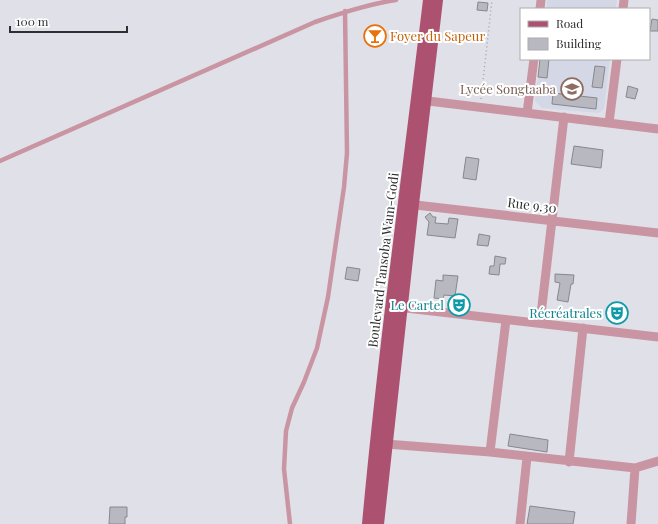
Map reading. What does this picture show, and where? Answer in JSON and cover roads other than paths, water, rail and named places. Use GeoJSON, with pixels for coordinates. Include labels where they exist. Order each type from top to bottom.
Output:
{"type":"FeatureCollection","features":[{"type":"Feature","properties":{"kind":"main road","name":"Boulevard Tansoba Wam-Godi"},"geometry":{"type":"LineString","coordinates":[[421,100],[428,0]]}},
{"type":"Feature","properties":{"kind":"main road","name":"Boulevard Tansoba Wam-Godi"},"geometry":{"type":"LineString","coordinates":[[378,524],[397,307],[408,204],[421,100],[437,0]]}},
{"type":"Feature","properties":{"kind":"main road","name":"Boulevard Tansoba Wam-Godi"},"geometry":{"type":"LineString","coordinates":[[368,524],[376,435],[397,307]]}},
{"type":"Feature","properties":{"kind":"street"},"geometry":{"type":"LineString","coordinates":[[527,113],[534,60]]}},
{"type":"Feature","properties":{"kind":"street"},"geometry":{"type":"LineString","coordinates":[[609,123],[617,60]]}},
{"type":"Feature","properties":{"kind":"street"},"geometry":{"type":"LineString","coordinates":[[421,100],[658,129]]}},
{"type":"Feature","properties":{"kind":"street"},"geometry":{"type":"LineString","coordinates":[[540,323],[564,117]]}},
{"type":"Feature","properties":{"kind":"street","name":"Rue 9.30"},"geometry":{"type":"LineString","coordinates":[[408,204],[658,233]]}},
{"type":"Feature","properties":{"kind":"street"},"geometry":{"type":"LineString","coordinates":[[397,307],[658,337]]}},
{"type":"Feature","properties":{"kind":"street"},"geometry":{"type":"LineString","coordinates":[[490,452],[506,320]]}},
{"type":"Feature","properties":{"kind":"street"},"geometry":{"type":"LineString","coordinates":[[569,462],[582,328]]}},
{"type":"Feature","properties":{"kind":"street"},"geometry":{"type":"LineString","coordinates":[[386,444],[490,452],[569,462],[636,468],[658,461]]}},
{"type":"Feature","properties":{"kind":"street"},"geometry":{"type":"LineString","coordinates":[[520,524],[527,457]]}},
{"type":"Feature","properties":{"kind":"street"},"geometry":{"type":"LineString","coordinates":[[630,524],[636,468]]}},
{"type":"Feature","properties":{"kind":"lane"},"geometry":{"type":"LineString","coordinates":[[0,161],[315,22],[345,11],[383,1],[396,0]]}},
{"type":"Feature","properties":{"kind":"lane"},"geometry":{"type":"LineString","coordinates":[[290,524],[284,469],[286,431],[292,408],[317,348],[328,297],[344,187],[347,153],[345,11]]}},
{"type":"Feature","properties":{"kind":"place","name":"Foyer du Sapeur"},"geometry":{"type":"Point","coordinates":[375,36]}},
{"type":"Feature","properties":{"kind":"place","name":"Lycée Songtaaba"},"geometry":{"type":"Point","coordinates":[572,89]}},
{"type":"Feature","properties":{"kind":"place","name":"Le Cartel"},"geometry":{"type":"Point","coordinates":[459,305]}},
{"type":"Feature","properties":{"kind":"place","name":"Récréatrales"},"geometry":{"type":"Point","coordinates":[617,313]}}]}
